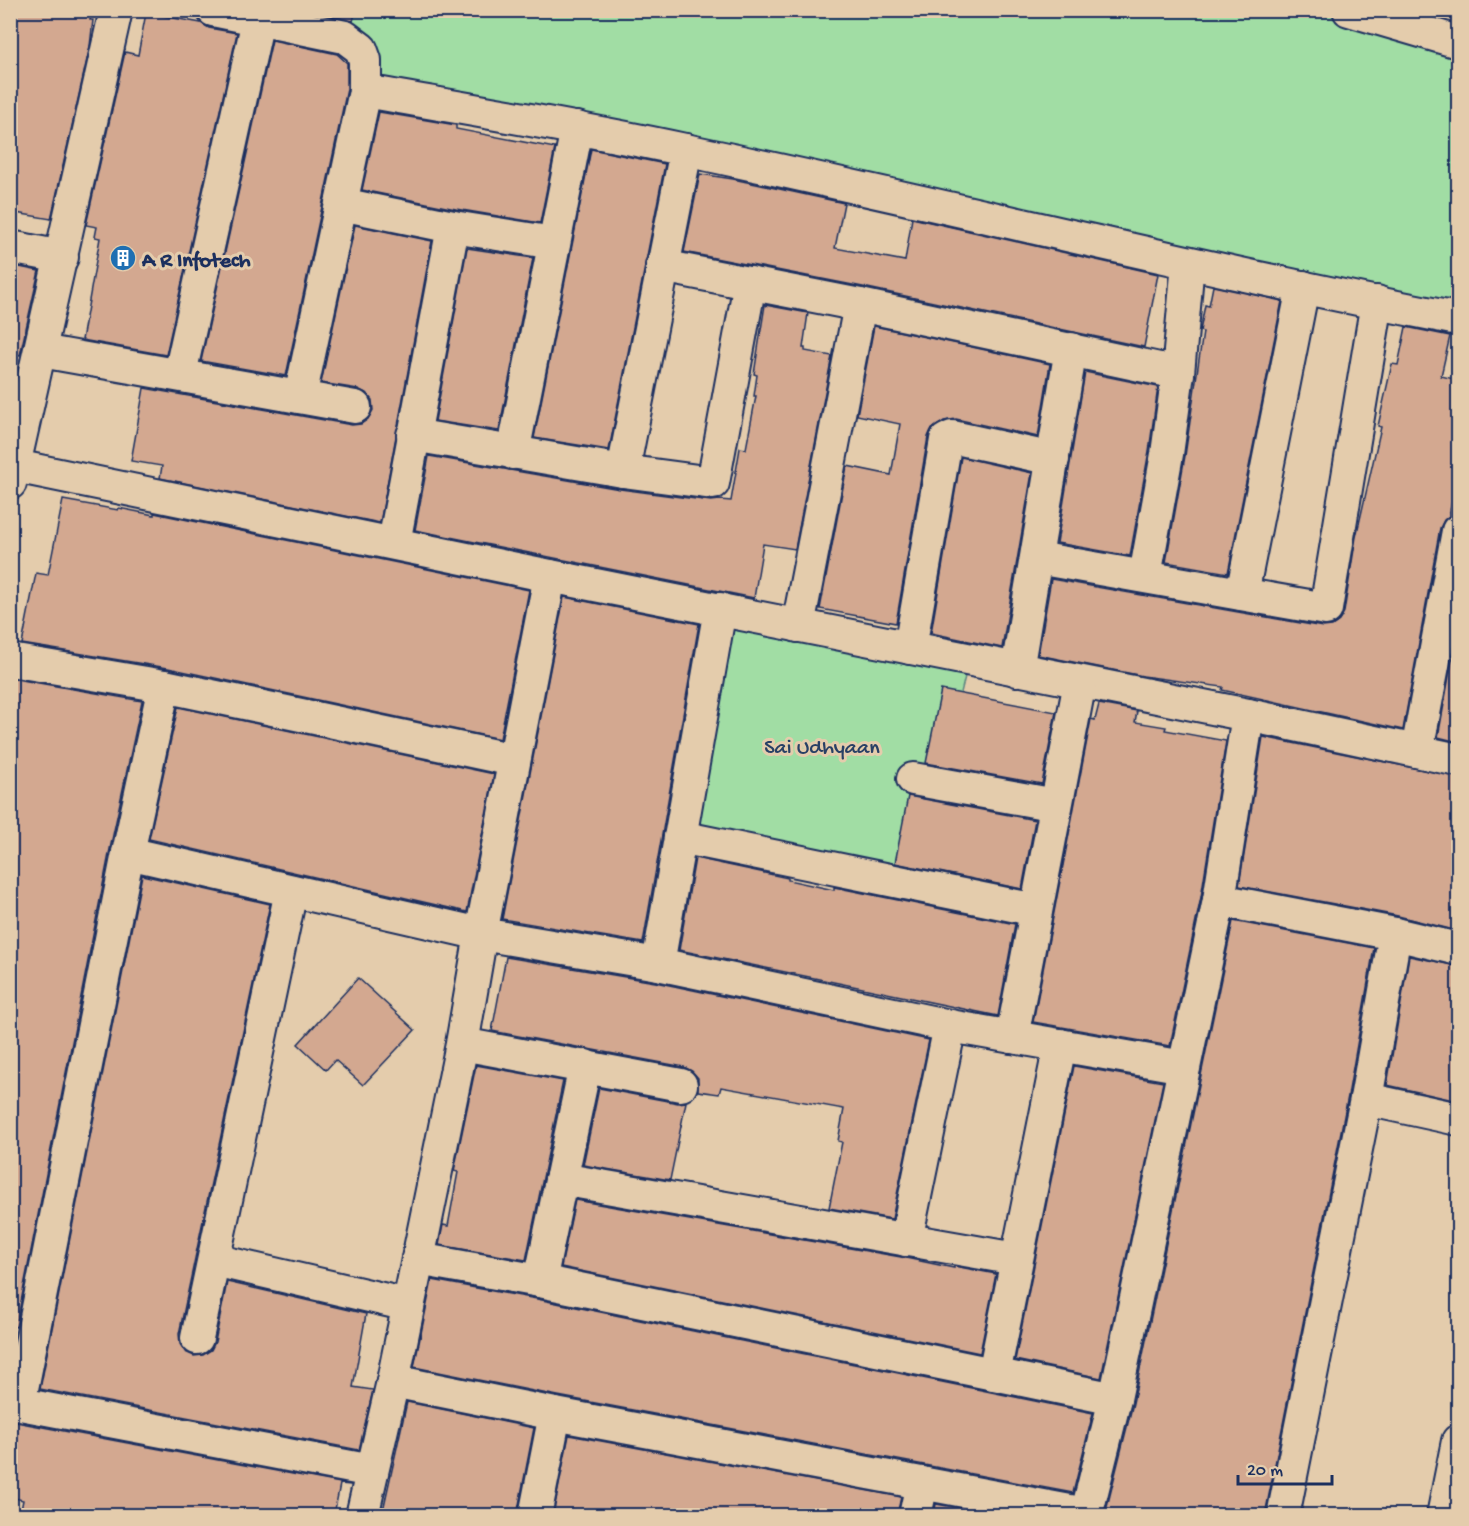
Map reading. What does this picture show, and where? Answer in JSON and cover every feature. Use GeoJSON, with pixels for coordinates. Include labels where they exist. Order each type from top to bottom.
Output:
{"type":"FeatureCollection","features":[{"type":"Feature","properties":{"kind":"street"},"geometry":{"type":"LineString","coordinates":[[116,10],[41,351],[12,471],[394,543],[1017,670],[1248,714],[1458,760]]}},
{"type":"Feature","properties":{"kind":"street"},"geometry":{"type":"LineString","coordinates":[[213,10],[345,37],[361,49],[365,60],[365,91],[300,397]]}},
{"type":"Feature","properties":{"kind":"street"},"geometry":{"type":"LineString","coordinates":[[1349,10],[1458,42]]}},
{"type":"Feature","properties":{"kind":"street"},"geometry":{"type":"LineString","coordinates":[[180,374],[258,20]]}},
{"type":"Feature","properties":{"kind":"street"},"geometry":{"type":"LineString","coordinates":[[365,91],[577,128],[686,150],[1188,263],[1458,318]]}},
{"type":"Feature","properties":{"kind":"street"},"geometry":{"type":"LineString","coordinates":[[513,453],[577,128]]}},
{"type":"Feature","properties":{"kind":"street"},"geometry":{"type":"LineString","coordinates":[[623,471],[686,150]]}},
{"type":"Feature","properties":{"kind":"street"},"geometry":{"type":"LineString","coordinates":[[341,204],[453,228],[554,243]]}},
{"type":"Feature","properties":{"kind":"street"},"geometry":{"type":"LineString","coordinates":[[394,543],[453,228]]}},
{"type":"Feature","properties":{"kind":"street"},"geometry":{"type":"LineString","coordinates":[[10,247],[62,257]]}},
{"type":"Feature","properties":{"kind":"street"},"geometry":{"type":"LineString","coordinates":[[1144,576],[1167,454],[1178,373],[1188,263]]}},
{"type":"Feature","properties":{"kind":"street"},"geometry":{"type":"LineString","coordinates":[[662,266],[860,305],[1178,373]]}},
{"type":"Feature","properties":{"kind":"street"},"geometry":{"type":"LineString","coordinates":[[413,435],[623,471],[713,483],[750,283]]}},
{"type":"Feature","properties":{"kind":"street"},"geometry":{"type":"LineString","coordinates":[[1242,594],[1304,287]]}},
{"type":"Feature","properties":{"kind":"street"},"geometry":{"type":"LineString","coordinates":[[1037,558],[1326,609],[1377,302]]}},
{"type":"Feature","properties":{"kind":"street"},"geometry":{"type":"LineString","coordinates":[[798,626],[860,305]]}},
{"type":"Feature","properties":{"kind":"street"},"geometry":{"type":"LineString","coordinates":[[1017,670],[1071,349]]}},
{"type":"Feature","properties":{"kind":"street"},"geometry":{"type":"LineString","coordinates":[[41,351],[355,407]]}},
{"type":"Feature","properties":{"kind":"street"},"geometry":{"type":"LineString","coordinates":[[910,648],[946,440],[952,437],[1053,459]]}},
{"type":"Feature","properties":{"kind":"street"},"geometry":{"type":"LineString","coordinates":[[1416,751],[1458,531]]}},
{"type":"Feature","properties":{"kind":"street"},"geometry":{"type":"LineString","coordinates":[[362,1515],[393,1381],[462,1044],[550,576]]}},
{"type":"Feature","properties":{"kind":"street"},"geometry":{"type":"LineString","coordinates":[[658,964],[720,609]]}},
{"type":"Feature","properties":{"kind":"street"},"geometry":{"type":"LineString","coordinates":[[10,660],[164,686],[514,760]]}},
{"type":"Feature","properties":{"kind":"street"},"geometry":{"type":"LineString","coordinates":[[1012,1037],[1080,682]]}},
{"type":"Feature","properties":{"kind":"street"},"geometry":{"type":"LineString","coordinates":[[164,686],[15,1403],[372,1472]]}},
{"type":"Feature","properties":{"kind":"street"},"geometry":{"type":"LineString","coordinates":[[393,1381],[1086,1515],[1115,1399],[1219,900],[1248,714]]}},
{"type":"Feature","properties":{"kind":"street"},"geometry":{"type":"LineString","coordinates":[[913,779],[1056,806]]}},
{"type":"Feature","properties":{"kind":"street"},"geometry":{"type":"LineString","coordinates":[[680,837],[1036,910]]}},
{"type":"Feature","properties":{"kind":"street"},"geometry":{"type":"LineString","coordinates":[[128,853],[481,934],[658,964],[950,1026],[1184,1067]]}},
{"type":"Feature","properties":{"kind":"street"},"geometry":{"type":"LineString","coordinates":[[197,1338],[291,891]]}},
{"type":"Feature","properties":{"kind":"street"},"geometry":{"type":"LineString","coordinates":[[1219,900],[1395,934],[1458,949]]}},
{"type":"Feature","properties":{"kind":"street"},"geometry":{"type":"LineString","coordinates":[[1290,1514],[1395,934]]}},
{"type":"Feature","properties":{"kind":"street"},"geometry":{"type":"LineString","coordinates":[[906,1240],[950,1026]]}},
{"type":"Feature","properties":{"kind":"street"},"geometry":{"type":"LineString","coordinates":[[462,1044],[681,1085]]}},
{"type":"Feature","properties":{"kind":"street"},"geometry":{"type":"LineString","coordinates":[[994,1374],[1060,1045]]}},
{"type":"Feature","properties":{"kind":"street"},"geometry":{"type":"LineString","coordinates":[[540,1281],[585,1066]]}},
{"type":"Feature","properties":{"kind":"street"},"geometry":{"type":"LineString","coordinates":[[1366,1099],[1458,1119]]}},
{"type":"Feature","properties":{"kind":"street"},"geometry":{"type":"LineString","coordinates":[[561,1179],[1016,1259]]}},
{"type":"Feature","properties":{"kind":"street"},"geometry":{"type":"LineString","coordinates":[[418,1259],[540,1281],[1115,1399]]}},
{"type":"Feature","properties":{"kind":"street"},"geometry":{"type":"LineString","coordinates":[[214,1260],[408,1305]]}},
{"type":"Feature","properties":{"kind":"street"},"geometry":{"type":"LineString","coordinates":[[535,1515],[555,1414]]}},
{"type":"Feature","properties":{"kind":"street"},"geometry":{"type":"LineString","coordinates":[[1443,1515],[1458,1442]]}},
{"type":"Feature","properties":{"kind":"street"},"geometry":{"type":"LineString","coordinates":[[915,1515],[922,1483]]}},
{"type":"Feature","properties":{"kind":"green space"},"geometry":{"type":"Polygon","coordinates":[[[213,11],[1349,11],[1458,42],[1458,319],[367,86],[376,47],[213,11]]]}},
{"type":"Feature","properties":{"kind":"green space","name":"Sai Udhyaan"},"geometry":{"type":"Polygon","coordinates":[[[720,609],[969,660],[915,881],[682,830],[720,609]]]}},
{"type":"Feature","properties":{"kind":"building"},"geometry":{"type":"Polygon","coordinates":[[[10,10],[92,10],[90,46],[51,219],[10,212],[10,10]]]}},
{"type":"Feature","properties":{"kind":"building"},"geometry":{"type":"Polygon","coordinates":[[[305,10],[356,10],[353,21],[305,10]]]}},
{"type":"Feature","properties":{"kind":"building"},"geometry":{"type":"Polygon","coordinates":[[[146,13],[201,23],[209,28],[237,33],[166,355],[82,340],[100,238],[95,237],[97,227],[86,225],[125,52],[138,55],[146,13]]]}},
{"type":"Feature","properties":{"kind":"building"},"geometry":{"type":"Polygon","coordinates":[[[272,40],[337,54],[347,63],[347,89],[286,376],[201,361],[272,40]]]}},
{"type":"Feature","properties":{"kind":"building"},"geometry":{"type":"Polygon","coordinates":[[[379,112],[456,125],[456,129],[555,148],[540,223],[362,190],[379,112]]]}},
{"type":"Feature","properties":{"kind":"building"},"geometry":{"type":"Polygon","coordinates":[[[591,149],[665,164],[609,450],[534,438],[591,149]]]}},
{"type":"Feature","properties":{"kind":"building"},"geometry":{"type":"Polygon","coordinates":[[[700,174],[844,203],[835,248],[905,261],[912,218],[1158,274],[1144,347],[863,287],[684,252],[700,174]]]}},
{"type":"Feature","properties":{"kind":"building"},"geometry":{"type":"Polygon","coordinates":[[[355,225],[432,241],[380,523],[160,478],[162,466],[131,461],[144,388],[352,425],[361,424],[368,419],[373,410],[372,400],[366,393],[358,389],[321,383],[355,225]]]}},
{"type":"Feature","properties":{"kind":"building"},"geometry":{"type":"Polygon","coordinates":[[[467,248],[533,258],[499,431],[435,421],[467,248]]]}},
{"type":"Feature","properties":{"kind":"building"},"geometry":{"type":"Polygon","coordinates":[[[10,265],[39,271],[20,355],[10,354],[10,265]]]}},
{"type":"Feature","properties":{"kind":"building"},"geometry":{"type":"Polygon","coordinates":[[[1213,286],[1282,301],[1228,573],[1166,562],[1185,456],[1203,332],[1200,331],[1205,305],[1209,306],[1213,286]]]}},
{"type":"Feature","properties":{"kind":"building"},"geometry":{"type":"Polygon","coordinates":[[[765,305],[808,313],[803,348],[805,351],[832,356],[795,549],[763,544],[754,598],[415,530],[429,456],[620,489],[711,501],[731,501],[740,448],[746,449],[756,396],[754,396],[757,375],[754,374],[765,305]]]}},
{"type":"Feature","properties":{"kind":"building"},"geometry":{"type":"Polygon","coordinates":[[[874,326],[1050,364],[1038,437],[956,419],[944,421],[931,430],[896,623],[820,609],[847,466],[891,475],[900,424],[857,415],[874,326]]]}},
{"type":"Feature","properties":{"kind":"building"},"geometry":{"type":"Polygon","coordinates":[[[1406,327],[1450,336],[1441,376],[1458,380],[1458,470],[1449,516],[1440,528],[1403,730],[1222,690],[1223,687],[1143,676],[1038,655],[1051,579],[1323,627],[1332,626],[1339,621],[1344,612],[1356,537],[1381,427],[1378,426],[1392,364],[1398,365],[1406,327]]]}},
{"type":"Feature","properties":{"kind":"building"},"geometry":{"type":"Polygon","coordinates":[[[1085,372],[1158,387],[1130,556],[1057,543],[1085,372]]]}},
{"type":"Feature","properties":{"kind":"building"},"geometry":{"type":"Polygon","coordinates":[[[961,457],[1032,473],[1002,648],[931,633],[961,457]]]}},
{"type":"Feature","properties":{"kind":"building"},"geometry":{"type":"Polygon","coordinates":[[[63,500],[118,510],[119,508],[154,515],[154,513],[529,590],[500,739],[168,668],[22,644],[36,573],[48,575],[63,500]]]}},
{"type":"Feature","properties":{"kind":"building"},"geometry":{"type":"Polygon","coordinates":[[[564,597],[699,624],[643,943],[502,919],[564,597]]]}},
{"type":"Feature","properties":{"kind":"building"},"geometry":{"type":"Polygon","coordinates":[[[1458,627],[1458,742],[1438,737],[1458,627]]]}},
{"type":"Feature","properties":{"kind":"building"},"geometry":{"type":"Polygon","coordinates":[[[10,678],[142,701],[110,849],[16,1327],[10,1326],[10,678]]]}},
{"type":"Feature","properties":{"kind":"building"},"geometry":{"type":"Polygon","coordinates":[[[941,690],[1056,712],[1042,784],[926,763],[941,690]]]}},
{"type":"Feature","properties":{"kind":"building"},"geometry":{"type":"Polygon","coordinates":[[[1099,704],[1137,711],[1135,722],[1226,741],[1201,897],[1170,1046],[1033,1022],[1091,719],[1095,720],[1099,704]]]}},
{"type":"Feature","properties":{"kind":"building"},"geometry":{"type":"Polygon","coordinates":[[[178,707],[494,774],[467,912],[149,839],[178,707]]]}},
{"type":"Feature","properties":{"kind":"building"},"geometry":{"type":"Polygon","coordinates":[[[1263,737],[1458,777],[1458,931],[1398,916],[1239,886],[1263,737]]]}},
{"type":"Feature","properties":{"kind":"building"},"geometry":{"type":"Polygon","coordinates":[[[908,796],[1035,820],[1022,889],[895,863],[908,796]]]}},
{"type":"Feature","properties":{"kind":"building"},"geometry":{"type":"Polygon","coordinates":[[[695,858],[834,890],[834,887],[1015,924],[998,1016],[679,950],[695,858]]]}},
{"type":"Feature","properties":{"kind":"building"},"geometry":{"type":"Polygon","coordinates":[[[142,875],[270,904],[179,1334],[180,1344],[185,1352],[194,1356],[203,1355],[211,1350],[215,1342],[227,1282],[366,1314],[353,1387],[373,1390],[359,1450],[40,1389],[142,875]]]}},
{"type":"Feature","properties":{"kind":"building"},"geometry":{"type":"Polygon","coordinates":[[[1233,921],[1374,948],[1348,1096],[1265,1515],[1105,1515],[1133,1403],[1233,921]]]}},
{"type":"Feature","properties":{"kind":"building"},"geometry":{"type":"Polygon","coordinates":[[[1409,956],[1458,966],[1458,1101],[1387,1085],[1409,956]]]}},
{"type":"Feature","properties":{"kind":"building"},"geometry":{"type":"Polygon","coordinates":[[[506,957],[655,982],[929,1040],[892,1219],[829,1208],[842,1142],[838,1141],[844,1109],[721,1087],[719,1094],[698,1091],[698,1078],[684,1067],[492,1031],[506,957]]]}},
{"type":"Feature","properties":{"kind":"building"},"geometry":{"type":"Polygon","coordinates":[[[358,978],[415,1030],[363,1085],[335,1060],[326,1070],[298,1044],[358,978]]]}},
{"type":"Feature","properties":{"kind":"building"},"geometry":{"type":"Polygon","coordinates":[[[476,1065],[563,1081],[526,1260],[439,1245],[443,1225],[448,1226],[458,1172],[454,1171],[476,1065]]]}},
{"type":"Feature","properties":{"kind":"building"},"geometry":{"type":"Polygon","coordinates":[[[1074,1066],[1163,1082],[1101,1378],[1015,1360],[1074,1066]]]}},
{"type":"Feature","properties":{"kind":"building"},"geometry":{"type":"Polygon","coordinates":[[[599,1088],[678,1103],[686,1102],[670,1180],[583,1165],[599,1088]]]}},
{"type":"Feature","properties":{"kind":"building"},"geometry":{"type":"Polygon","coordinates":[[[575,1200],[996,1274],[980,1353],[561,1267],[575,1200]]]}},
{"type":"Feature","properties":{"kind":"building"},"geometry":{"type":"Polygon","coordinates":[[[432,1280],[537,1299],[1093,1413],[1073,1493],[414,1367],[432,1280]]]}},
{"type":"Feature","properties":{"kind":"building"},"geometry":{"type":"Polygon","coordinates":[[[407,1402],[534,1428],[517,1515],[382,1515],[407,1402]]]}},
{"type":"Feature","properties":{"kind":"building"},"geometry":{"type":"Polygon","coordinates":[[[10,1420],[351,1485],[340,1484],[334,1515],[20,1515],[23,1500],[10,1497],[10,1420]]]}},
{"type":"Feature","properties":{"kind":"building"},"geometry":{"type":"Polygon","coordinates":[[[569,1435],[901,1497],[897,1515],[553,1515],[569,1435]]]}},
{"type":"Feature","properties":{"kind":"building"},"geometry":{"type":"Polygon","coordinates":[[[936,1504],[997,1515],[934,1515],[936,1504]]]}},
{"type":"Feature","properties":{"kind":"place","name":"A R Infotech"},"geometry":{"type":"Point","coordinates":[123,258]}}]}
